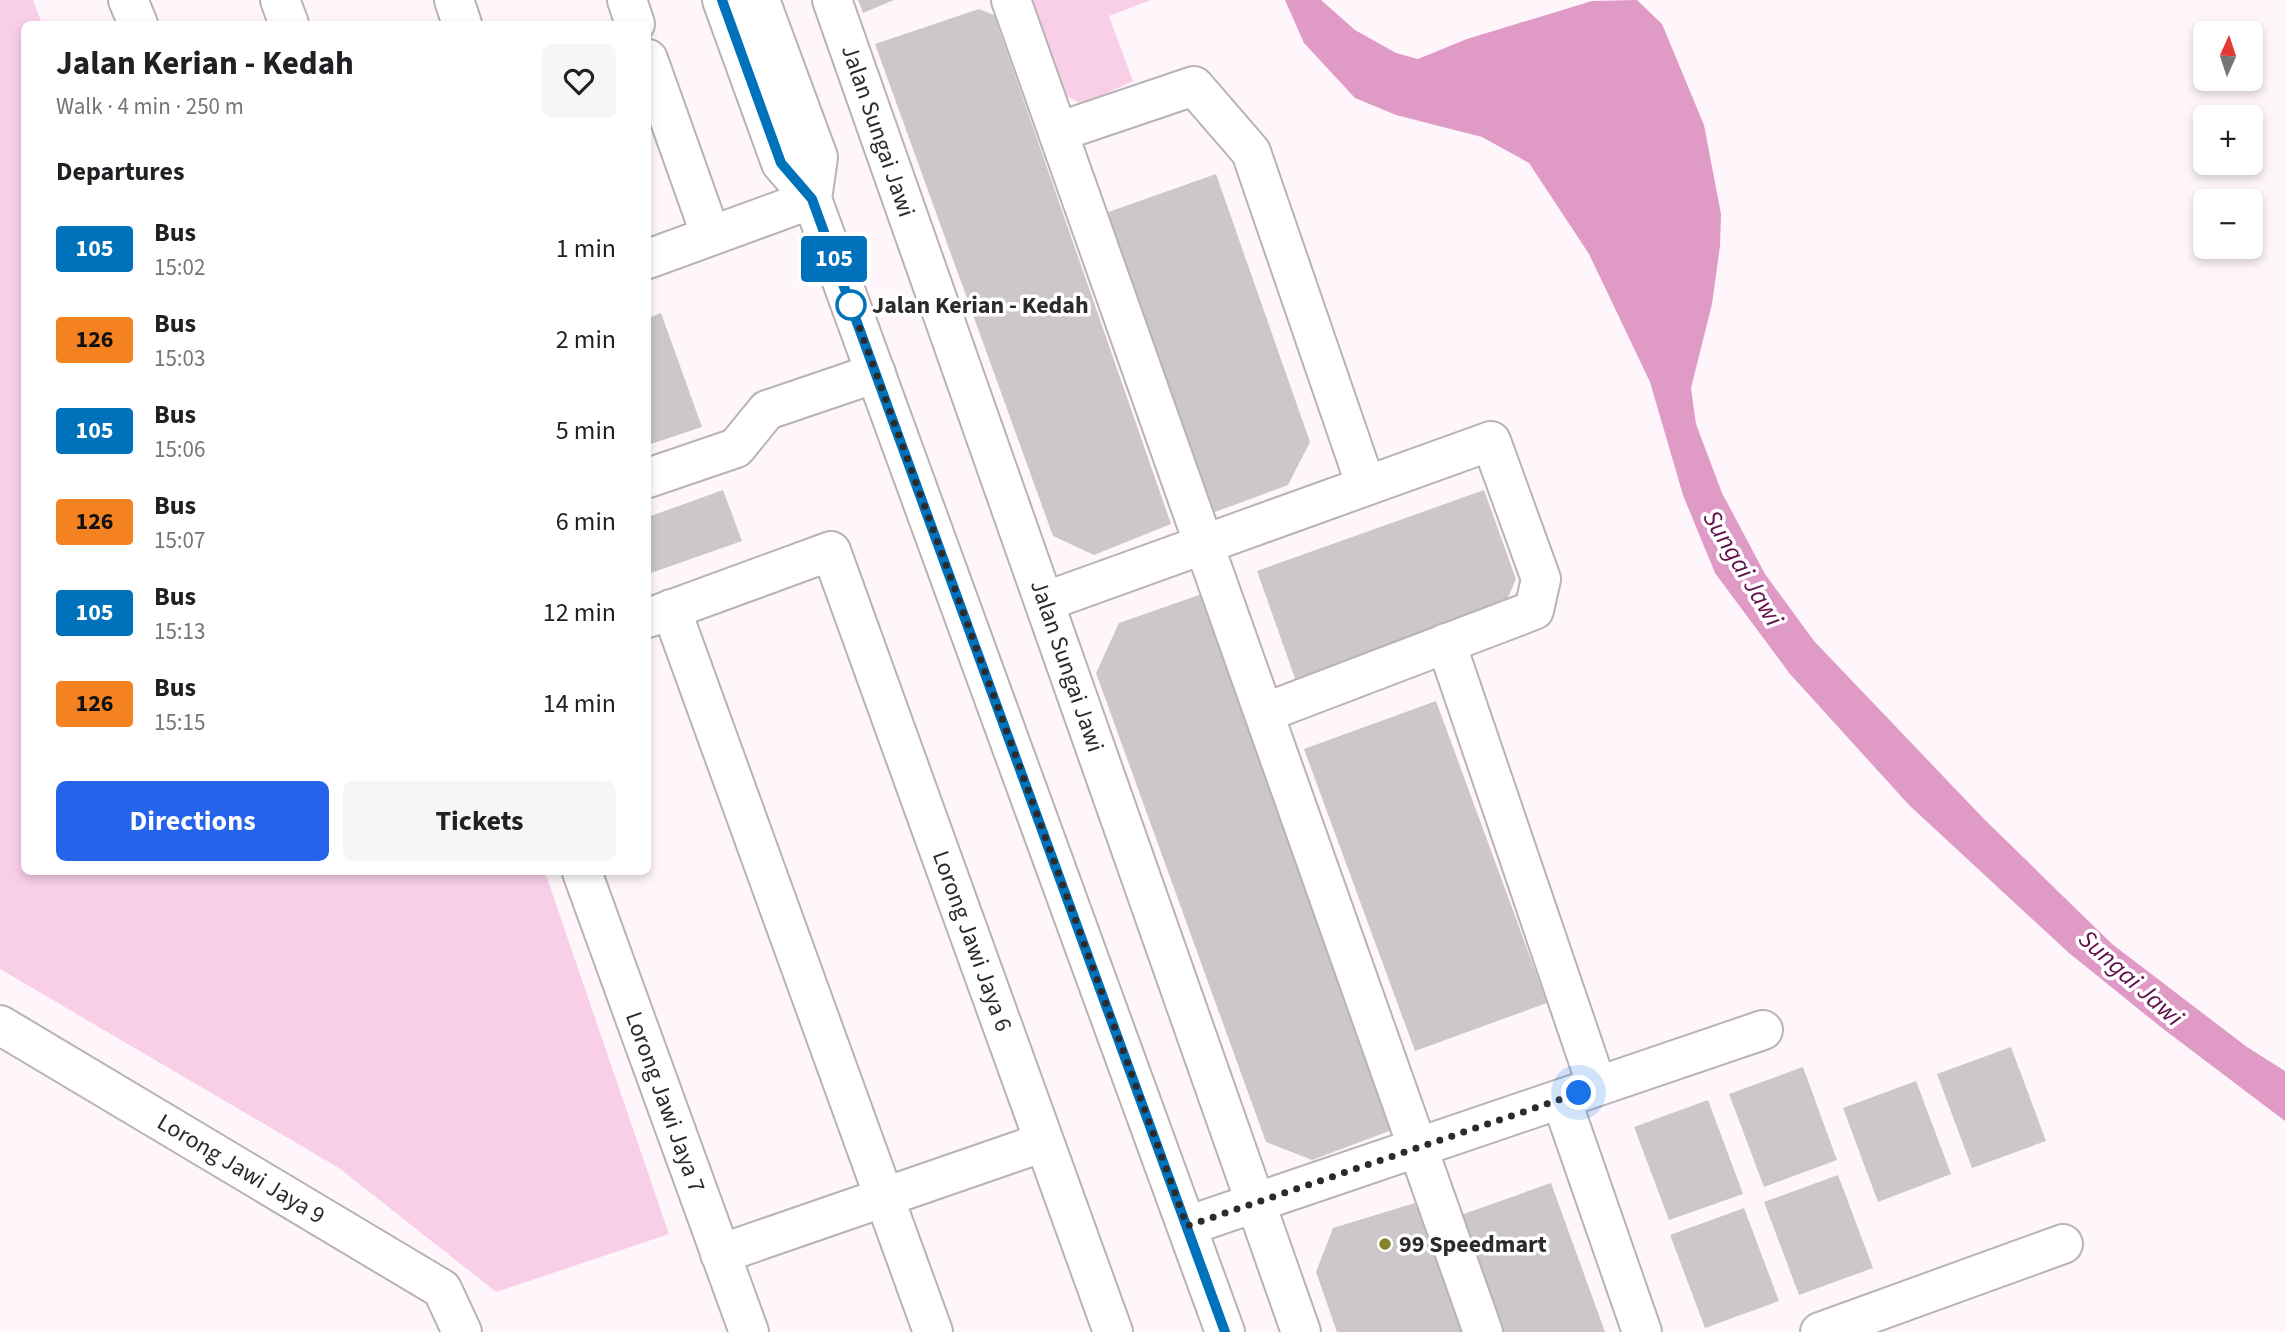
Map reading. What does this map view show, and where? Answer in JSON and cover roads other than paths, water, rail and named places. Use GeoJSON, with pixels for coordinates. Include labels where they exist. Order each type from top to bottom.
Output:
{"type":"FeatureCollection","features":[{"type":"Feature","properties":{"kind":"street"},"geometry":{"type":"LineString","coordinates":[[128,0],[137,21]]}},
{"type":"Feature","properties":{"kind":"street"},"geometry":{"type":"LineString","coordinates":[[280,0],[288,21]]}},
{"type":"Feature","properties":{"kind":"street"},"geometry":{"type":"LineString","coordinates":[[454,0],[461,21]]}},
{"type":"Feature","properties":{"kind":"street"},"geometry":{"type":"LineString","coordinates":[[626,0],[634,21]]}},
{"type":"Feature","properties":{"kind":"street"},"geometry":{"type":"LineString","coordinates":[[722,0],[781,163],[812,199],[1225,1332]]}},
{"type":"Feature","properties":{"kind":"street"},"geometry":{"type":"LineString","coordinates":[[760,0],[818,156],[812,199]]}},
{"type":"Feature","properties":{"kind":"street","name":"Jalan Sungai Jawi"},"geometry":{"type":"LineString","coordinates":[[832,0],[1301,1332]]}},
{"type":"Feature","properties":{"kind":"street"},"geometry":{"type":"LineString","coordinates":[[1011,0],[1483,1332]]}},
{"type":"Feature","properties":{"kind":"street"},"geometry":{"type":"LineString","coordinates":[[651,67],[711,236]]}},
{"type":"Feature","properties":{"kind":"street"},"geometry":{"type":"LineString","coordinates":[[1058,132],[1194,86],[1210,104],[1251,152],[1366,486]]}},
{"type":"Feature","properties":{"kind":"street"},"geometry":{"type":"LineString","coordinates":[[651,258],[812,199]]}},
{"type":"Feature","properties":{"kind":"street"},"geometry":{"type":"LineString","coordinates":[[651,477],[737,448],[766,410],[876,373]]}},
{"type":"Feature","properties":{"kind":"street"},"geometry":{"type":"LineString","coordinates":[[1044,602],[1490,441],[1541,579],[1534,610],[1264,713]]}},
{"type":"Feature","properties":{"kind":"street","name":"Lorong Jawi Jaya 6"},"geometry":{"type":"LineString","coordinates":[[659,613],[831,551],[1113,1332]]}},
{"type":"Feature","properties":{"kind":"street"},"geometry":{"type":"LineString","coordinates":[[659,613],[884,1197],[933,1332]]}},
{"type":"Feature","properties":{"kind":"street"},"geometry":{"type":"LineString","coordinates":[[1446,643],[1597,1086]]}},
{"type":"Feature","properties":{"kind":"street","name":"Lorong Jawi Jaya 7"},"geometry":{"type":"LineString","coordinates":[[583,875],[749,1332]]}},
{"type":"Feature","properties":{"kind":"street","name":"Lorong Jawi Jaya 9"},"geometry":{"type":"LineString","coordinates":[[0,1025],[442,1289],[462,1332]]}},
{"type":"Feature","properties":{"kind":"street"},"geometry":{"type":"LineString","coordinates":[[1187,1226],[1763,1030]]}},
{"type":"Feature","properties":{"kind":"street"},"geometry":{"type":"LineString","coordinates":[[1561,1099],[1642,1332]]}},
{"type":"Feature","properties":{"kind":"street"},"geometry":{"type":"LineString","coordinates":[[720,1254],[1044,1142]]}},
{"type":"Feature","properties":{"kind":"street"},"geometry":{"type":"LineString","coordinates":[[1820,1332],[2063,1244]]}},
{"type":"Feature","properties":{"kind":"water","name":"Sungai Jawi"},"geometry":{"type":"Polygon","coordinates":[[[1285,0],[1321,0],[1355,30],[1396,53],[1418,59],[1467,39],[1592,1],[1637,0],[1662,24],[1704,125],[1721,214],[1720,246],[1712,304],[1691,388],[1696,424],[1722,493],[1765,574],[1814,641],[1984,819],[2112,944],[2247,1047],[2285,1071],[2285,1121],[2162,1028],[2069,953],[1909,805],[1790,674],[1715,573],[1683,495],[1650,382],[1589,254],[1529,163],[1482,137],[1396,115],[1355,98],[1304,43],[1285,0]]]}},
{"type":"Feature","properties":{"kind":"place","name":"Jalan Kerian - Kedah"},"geometry":{"type":"Point","coordinates":[851,305]}},
{"type":"Feature","properties":{"kind":"place","name":"99 Speedmart"},"geometry":{"type":"Point","coordinates":[1385,1244]}}]}
